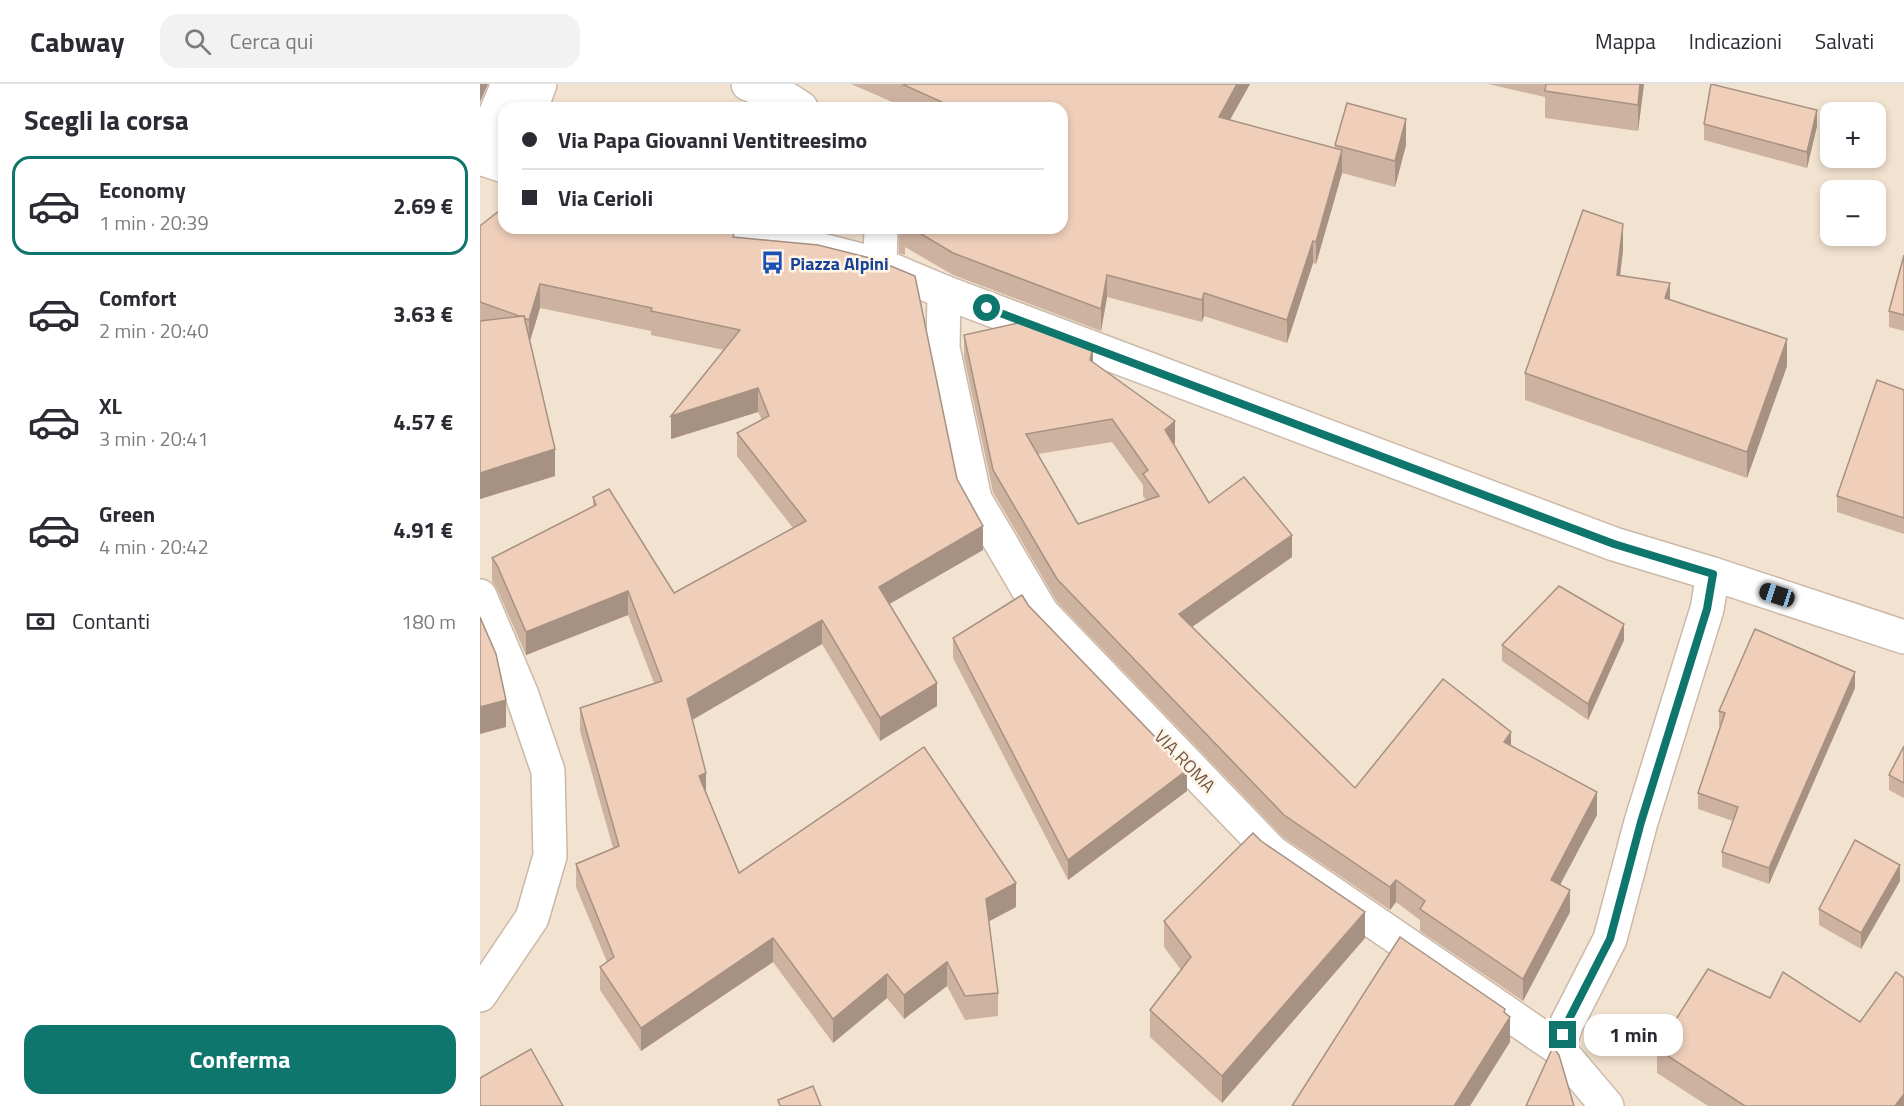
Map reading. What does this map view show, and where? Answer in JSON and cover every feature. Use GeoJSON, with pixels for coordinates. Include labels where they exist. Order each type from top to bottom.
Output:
{"type":"FeatureCollection","features":[{"type":"Feature","properties":{"kind":"street"},"geometry":{"type":"LineString","coordinates":[[500,102],[508,84]]}},
{"type":"Feature","properties":{"kind":"street"},"geometry":{"type":"LineString","coordinates":[[533,102],[540,84]]}},
{"type":"Feature","properties":{"kind":"street"},"geometry":{"type":"LineString","coordinates":[[748,84],[792,102]]}},
{"type":"Feature","properties":{"kind":"street"},"geometry":{"type":"LineString","coordinates":[[480,150],[498,108]]}},
{"type":"Feature","properties":{"kind":"street"},"geometry":{"type":"LineString","coordinates":[[480,158],[498,164]]}},
{"type":"Feature","properties":{"kind":"street"},"geometry":{"type":"LineString","coordinates":[[759,234],[880,266],[1614,544],[1904,637]]}},
{"type":"Feature","properties":{"kind":"street"},"geometry":{"type":"LineString","coordinates":[[880,266],[881,234]]}},
{"type":"Feature","properties":{"kind":"street","name":"VIA ROMA"},"geometry":{"type":"LineString","coordinates":[[944,292],[943,348],[975,499],[1042,612],[1272,852],[1558,1048],[1607,1106]]}},
{"type":"Feature","properties":{"kind":"street"},"geometry":{"type":"LineString","coordinates":[[1558,1048],[1567,1023],[1610,939],[1641,822],[1707,609],[1713,574]]}},
{"type":"Feature","properties":{"kind":"street"},"geometry":{"type":"LineString","coordinates":[[480,596],[522,695],[548,771],[550,856],[532,918],[480,995]]}},
{"type":"Feature","properties":{"kind":"shaded area"},"geometry":{"type":"Polygon","coordinates":[[[480,84],[1904,84],[1904,1106],[480,1106],[480,84]]]}},
{"type":"Feature","properties":{"kind":"building"},"geometry":{"type":"Polygon","coordinates":[[[902,84],[1237,84],[1219,117],[1342,150],[1316,242],[1313,241],[1287,320],[1204,293],[1202,300],[1107,275],[1101,309],[953,253],[921,234],[1068,234],[1068,102],[942,102],[902,84]]]}},
{"type":"Feature","properties":{"kind":"building"},"geometry":{"type":"Polygon","coordinates":[[[1546,84],[1640,84],[1638,105],[1545,91],[1546,84]]]}},
{"type":"Feature","properties":{"kind":"building"},"geometry":{"type":"Polygon","coordinates":[[[1711,84],[1817,110],[1807,152],[1704,124],[1711,84]]]}},
{"type":"Feature","properties":{"kind":"building"},"geometry":{"type":"Polygon","coordinates":[[[1347,103],[1406,119],[1395,161],[1335,145],[1347,103]]]}},
{"type":"Feature","properties":{"kind":"building"},"geometry":{"type":"Polygon","coordinates":[[[1583,210],[1623,224],[1617,275],[1670,283],[1665,298],[1787,339],[1747,452],[1525,373],[1583,210]]]}},
{"type":"Feature","properties":{"kind":"building"},"geometry":{"type":"Polygon","coordinates":[[[498,212],[498,234],[734,234],[733,237],[818,245],[874,259],[915,276],[957,479],[983,526],[879,587],[937,683],[880,718],[822,620],[687,699],[706,773],[699,776],[739,873],[924,747],[1016,883],[986,899],[998,993],[965,996],[947,962],[904,995],[887,974],[833,1019],[773,938],[641,1028],[600,967],[614,957],[576,864],[619,846],[580,708],[662,681],[628,591],[526,632],[492,558],[596,505],[593,497],[609,489],[674,593],[806,521],[737,433],[769,416],[758,388],[671,416],[740,330],[540,284],[529,320],[524,316],[480,302],[480,226],[498,212]]]}},
{"type":"Feature","properties":{"kind":"building"},"geometry":{"type":"Polygon","coordinates":[[[1904,255],[1904,315],[1889,311],[1904,255]]]}},
{"type":"Feature","properties":{"kind":"building"},"geometry":{"type":"Polygon","coordinates":[[[524,316],[555,449],[480,473],[480,321],[524,316]]]}},
{"type":"Feature","properties":{"kind":"building"},"geometry":{"type":"Polygon","coordinates":[[[1027,321],[1093,346],[1090,360],[1175,421],[1165,430],[1209,503],[1244,477],[1292,535],[1179,614],[1355,788],[1443,679],[1511,732],[1504,742],[1597,792],[1551,880],[1570,890],[1523,979],[1420,909],[1425,901],[1396,880],[1390,887],[1284,815],[1057,579],[993,470],[964,335],[1027,321]],[[1112,419],[1026,434],[1078,524],[1159,496],[1143,474],[1148,470],[1112,419]]]}},
{"type":"Feature","properties":{"kind":"building"},"geometry":{"type":"Polygon","coordinates":[[[1877,380],[1904,390],[1904,518],[1837,496],[1877,380]]]}},
{"type":"Feature","properties":{"kind":"building"},"geometry":{"type":"Polygon","coordinates":[[[1559,586],[1624,624],[1588,704],[1502,645],[1559,586]]]}},
{"type":"Feature","properties":{"kind":"building"},"geometry":{"type":"Polygon","coordinates":[[[1022,595],[1028,605],[1187,770],[1068,860],[953,638],[1022,595]]]}},
{"type":"Feature","properties":{"kind":"building"},"geometry":{"type":"Polygon","coordinates":[[[480,617],[496,654],[506,700],[480,707],[480,617]]]}},
{"type":"Feature","properties":{"kind":"building"},"geometry":{"type":"Polygon","coordinates":[[[1755,629],[1855,672],[1769,868],[1722,852],[1738,807],[1698,793],[1725,713],[1719,711],[1755,629]]]}},
{"type":"Feature","properties":{"kind":"building"},"geometry":{"type":"Polygon","coordinates":[[[1904,746],[1904,783],[1889,775],[1904,746]]]}},
{"type":"Feature","properties":{"kind":"building"},"geometry":{"type":"Polygon","coordinates":[[[1253,833],[1261,841],[1365,912],[1222,1076],[1150,1010],[1191,957],[1164,921],[1253,833]]]}},
{"type":"Feature","properties":{"kind":"building"},"geometry":{"type":"Polygon","coordinates":[[[1855,840],[1900,865],[1861,933],[1819,909],[1855,840]]]}},
{"type":"Feature","properties":{"kind":"building"},"geometry":{"type":"Polygon","coordinates":[[[1400,937],[1505,1009],[1504,1012],[1510,1017],[1454,1106],[1292,1106],[1400,937]]]}},
{"type":"Feature","properties":{"kind":"building"},"geometry":{"type":"Polygon","coordinates":[[[1708,969],[1770,998],[1783,972],[1860,1022],[1896,972],[1904,978],[1904,1094],[1895,1106],[1745,1106],[1657,1049],[1708,969]]]}},
{"type":"Feature","properties":{"kind":"building"},"geometry":{"type":"Polygon","coordinates":[[[1553,1047],[1559,1055],[1574,1106],[1526,1106],[1553,1047]]]}},
{"type":"Feature","properties":{"kind":"building"},"geometry":{"type":"Polygon","coordinates":[[[531,1049],[563,1106],[480,1106],[480,1078],[531,1049]]]}},
{"type":"Feature","properties":{"kind":"building"},"geometry":{"type":"Polygon","coordinates":[[[813,1086],[821,1106],[780,1106],[778,1100],[813,1086]]]}},
{"type":"Feature","properties":{"kind":"place","name":"Piazza Alpini"},"geometry":{"type":"Point","coordinates":[772,263]}},
{"type":"Feature","properties":{"kind":"route"},"geometry":{"type":"LineString","coordinates":[[987,308],[1614,544],[1713,574],[1707,609],[1641,822],[1610,939],[1563,1035]]}}]}
